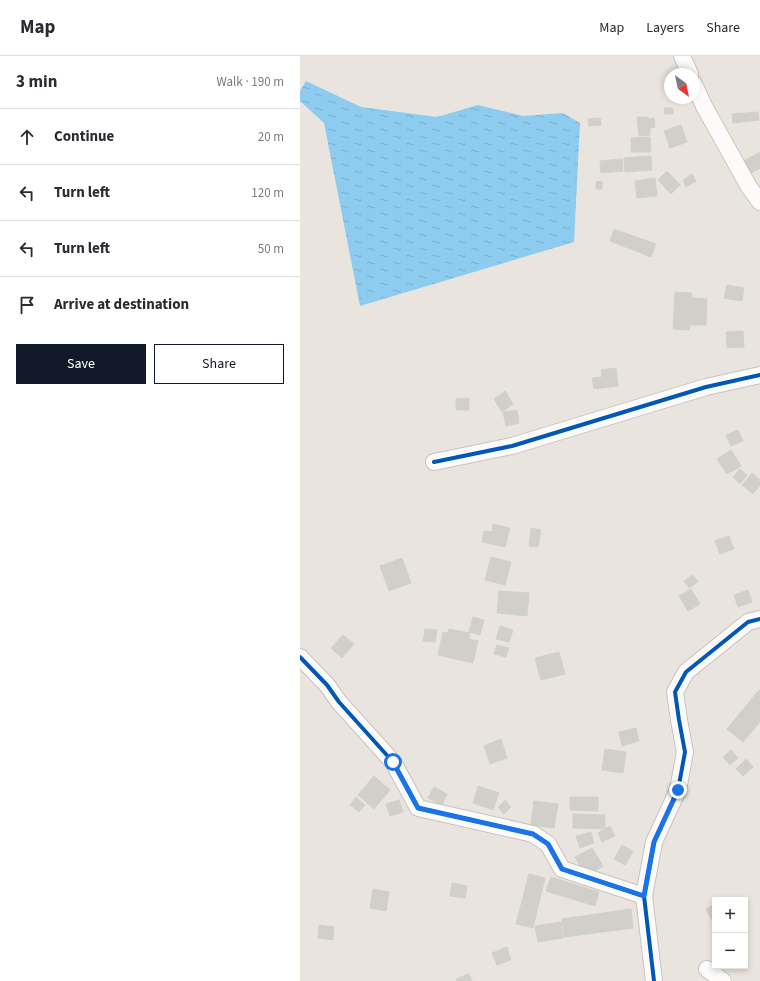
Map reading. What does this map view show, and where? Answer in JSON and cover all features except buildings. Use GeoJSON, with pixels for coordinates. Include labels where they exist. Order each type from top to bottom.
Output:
{"type":"FeatureCollection","features":[{"type":"Feature","properties":{"kind":"street"},"geometry":{"type":"LineString","coordinates":[[682,56],[687,68]]}},
{"type":"Feature","properties":{"kind":"street"},"geometry":{"type":"LineString","coordinates":[[700,97],[749,188],[760,202]]}},
{"type":"Feature","properties":{"kind":"street"},"geometry":{"type":"LineString","coordinates":[[434,462],[512,446],[706,387],[760,375]]}},
{"type":"Feature","properties":{"kind":"street"},"geometry":{"type":"LineString","coordinates":[[654,981],[644,896],[654,842],[678,790],[685,752],[675,692],[686,672],[748,622],[760,618]]}},
{"type":"Feature","properties":{"kind":"street"},"geometry":{"type":"LineString","coordinates":[[300,657],[327,685],[338,702],[393,762],[418,808],[533,834],[548,844],[562,869],[644,896]]}},
{"type":"Feature","properties":{"kind":"street"},"geometry":{"type":"LineString","coordinates":[[707,969],[723,981]]}},
{"type":"Feature","properties":{"kind":"water"},"geometry":{"type":"Polygon","coordinates":[[[306,81],[361,107],[437,117],[478,105],[523,116],[563,113],[580,123],[574,242],[360,306],[324,123],[300,101],[300,91],[306,81]]]}},
{"type":"Feature","properties":{"kind":"cycle path"},"geometry":{"type":"LineString","coordinates":[[434,462],[512,446],[706,387],[760,375]]}},
{"type":"Feature","properties":{"kind":"cycle path"},"geometry":{"type":"LineString","coordinates":[[654,981],[644,896],[654,842],[678,790],[685,752],[675,692],[686,672],[748,622],[760,619]]}},
{"type":"Feature","properties":{"kind":"cycle path"},"geometry":{"type":"LineString","coordinates":[[300,657],[327,685],[339,702],[393,762],[418,808],[533,834],[548,844],[562,869],[644,896]]}},
{"type":"Feature","properties":{"kind":"route"},"geometry":{"type":"LineString","coordinates":[[393,762],[418,808],[533,834],[548,844],[562,869],[644,896],[654,842],[678,790]]}}]}
